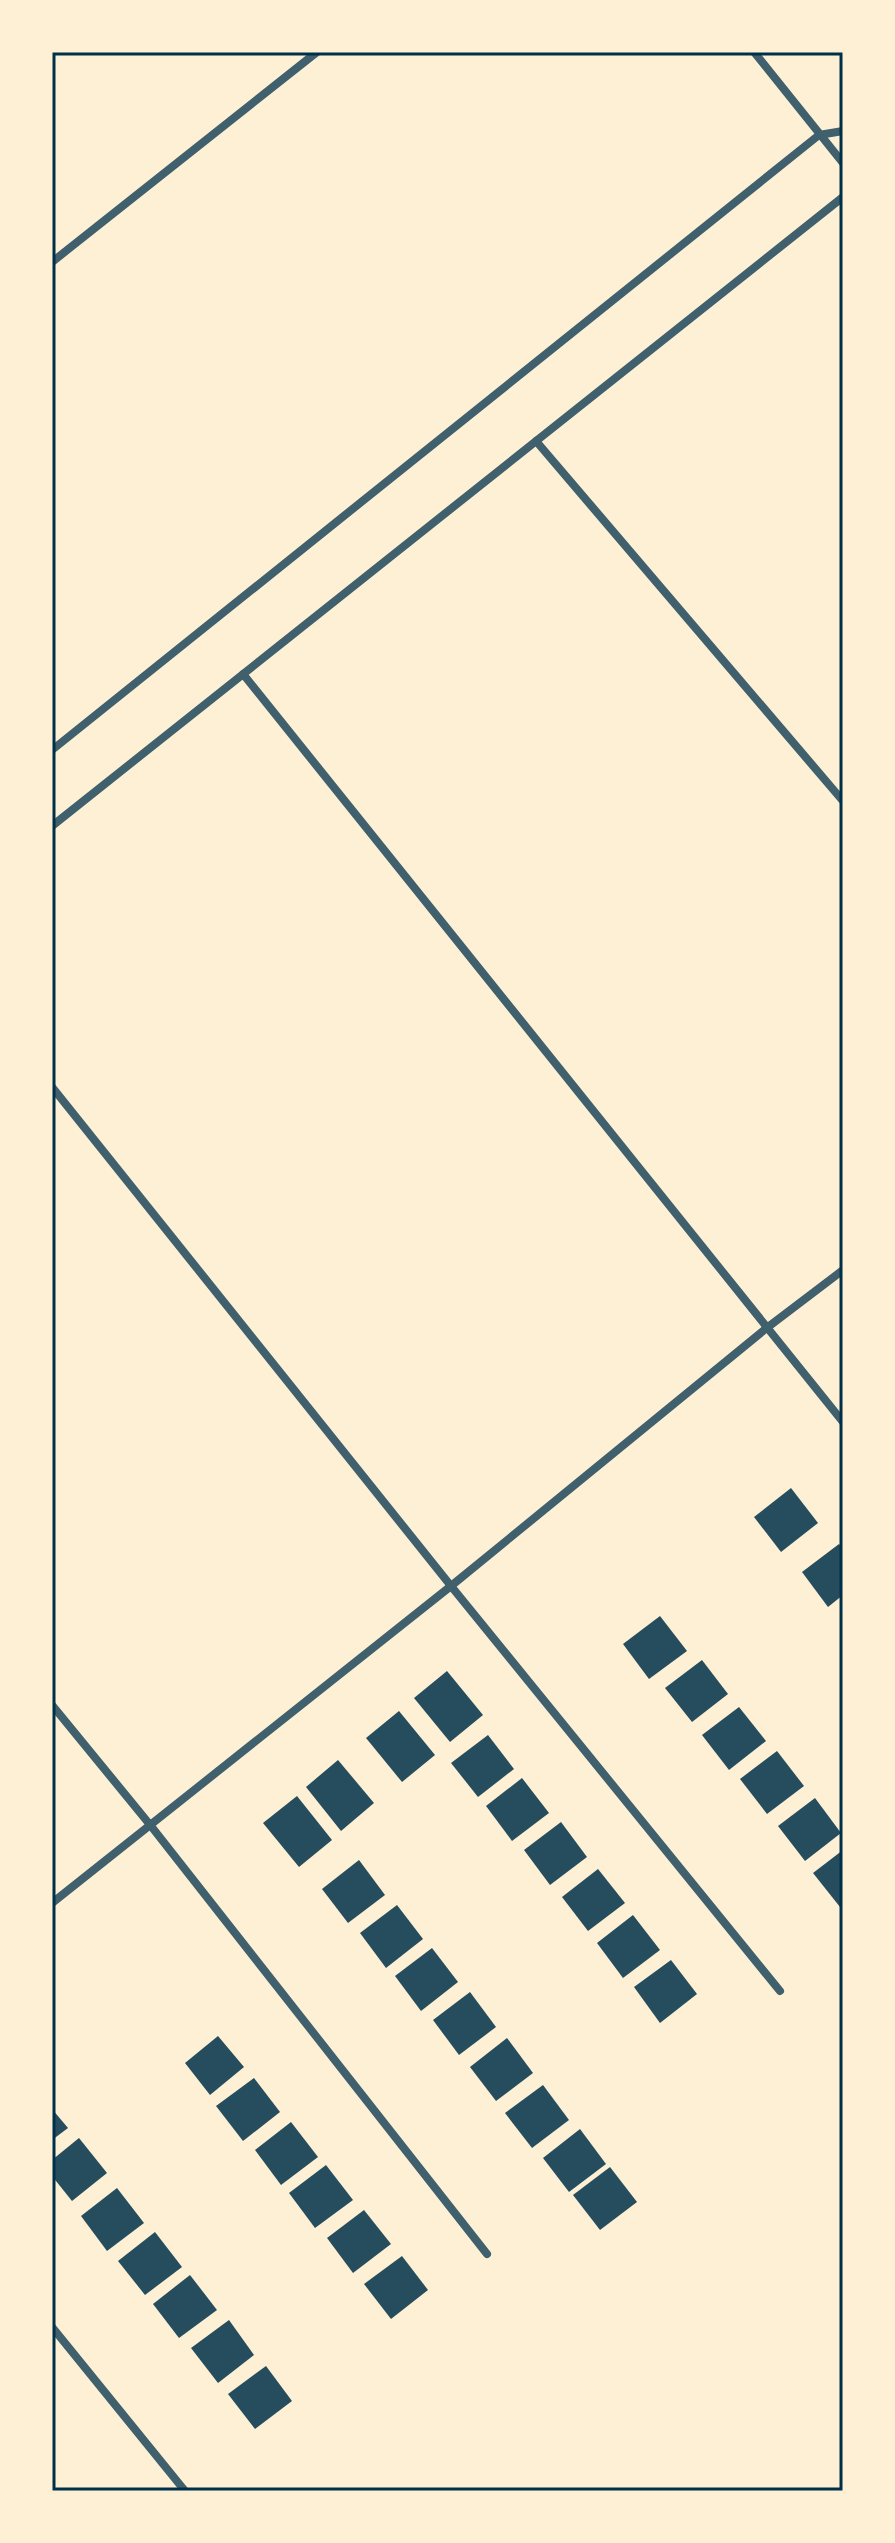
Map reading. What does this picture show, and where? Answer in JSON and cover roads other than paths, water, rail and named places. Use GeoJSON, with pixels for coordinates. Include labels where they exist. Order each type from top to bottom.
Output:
{"type":"FeatureCollection","features":[{"type":"Feature","properties":{"kind":"street"},"geometry":{"type":"LineString","coordinates":[[52,262],[317,52]]}},
{"type":"Feature","properties":{"kind":"street"},"geometry":{"type":"LineString","coordinates":[[754,52],[843,163]]}},
{"type":"Feature","properties":{"kind":"street"},"geometry":{"type":"LineString","coordinates":[[54,745],[819,135],[843,131]]}},
{"type":"Feature","properties":{"kind":"street"},"geometry":{"type":"LineString","coordinates":[[52,826],[843,197]]}},
{"type":"Feature","properties":{"kind":"street"},"geometry":{"type":"LineString","coordinates":[[536,441],[843,801]]}},
{"type":"Feature","properties":{"kind":"street"},"geometry":{"type":"LineString","coordinates":[[243,674],[843,1422]]}},
{"type":"Feature","properties":{"kind":"street"},"geometry":{"type":"LineString","coordinates":[[52,1087],[780,1991]]}},
{"type":"Feature","properties":{"kind":"street"},"geometry":{"type":"LineString","coordinates":[[52,1903],[843,1270]]}},
{"type":"Feature","properties":{"kind":"street"},"geometry":{"type":"LineString","coordinates":[[52,1705],[151,1826],[487,2254]]}},
{"type":"Feature","properties":{"kind":"street"},"geometry":{"type":"LineString","coordinates":[[52,2327],[185,2491]]}}]}
